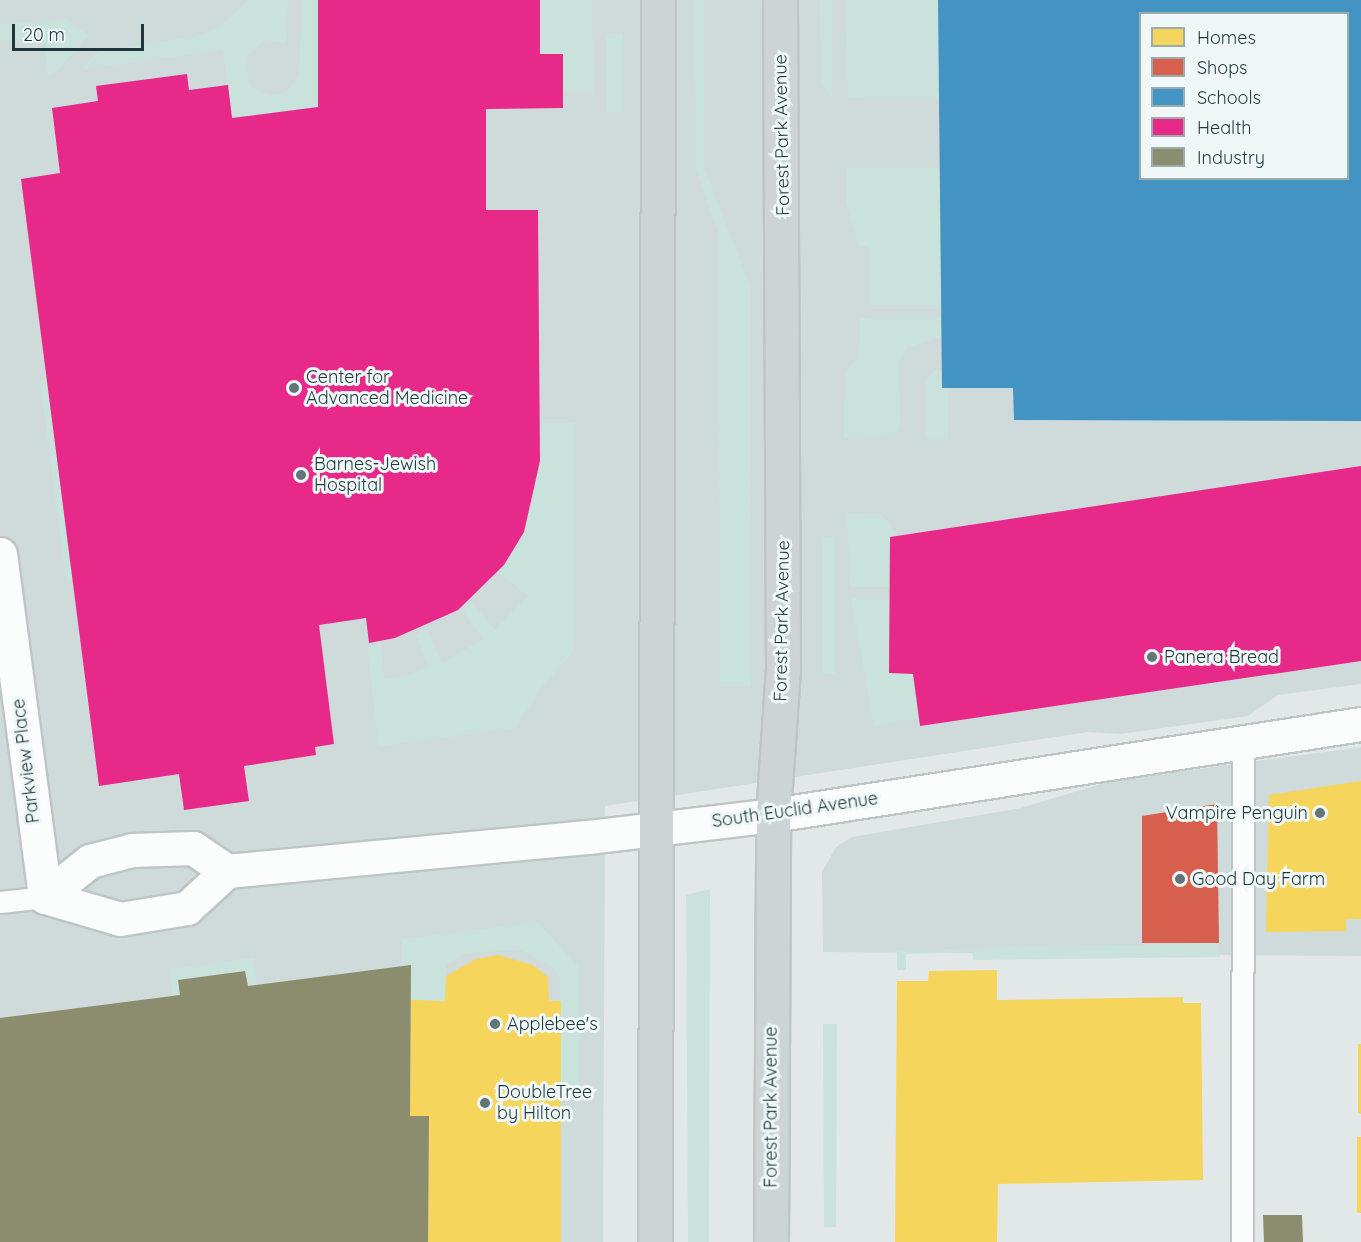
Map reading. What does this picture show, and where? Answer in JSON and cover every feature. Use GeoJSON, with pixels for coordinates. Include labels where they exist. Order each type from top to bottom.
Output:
{"type":"FeatureCollection","features":[{"type":"Feature","properties":{"kind":"main road"},"geometry":{"type":"LineString","coordinates":[[655,1242],[653,829],[658,0]]}},
{"type":"Feature","properties":{"kind":"main road","name":"Forest Park Avenue"},"geometry":{"type":"LineString","coordinates":[[771,1242],[773,815],[783,667],[780,0]]}},
{"type":"Feature","properties":{"kind":"street","name":"Parkview Place"},"geometry":{"type":"LineString","coordinates":[[0,554],[45,897]]}},
{"type":"Feature","properties":{"kind":"street","name":"South Euclid Avenue"},"geometry":{"type":"LineString","coordinates":[[227,872],[773,815],[1361,723]]}},
{"type":"Feature","properties":{"kind":"street"},"geometry":{"type":"LineString","coordinates":[[193,848],[227,872],[187,908],[120,919],[45,897],[90,861],[132,850],[193,848]]}},
{"type":"Feature","properties":{"kind":"lane"},"geometry":{"type":"LineString","coordinates":[[1242,1242],[1243,742]]}},
{"type":"Feature","properties":{"kind":"lane"},"geometry":{"type":"LineString","coordinates":[[0,902],[45,897]]}},
{"type":"Feature","properties":{"kind":"shaded area"},"geometry":{"type":"Polygon","coordinates":[[[0,0],[1361,0],[1361,684],[1278,695],[1248,716],[1120,734],[1088,732],[605,806],[603,1242],[0,1242],[0,0]]]}},
{"type":"Feature","properties":{"kind":"shaded area"},"geometry":{"type":"Polygon","coordinates":[[[1361,747],[1361,956],[823,952],[822,872],[836,847],[852,837],[1021,808],[1111,781],[1361,747]]]}},
{"type":"Feature","properties":{"kind":"green space"},"geometry":{"type":"Polygon","coordinates":[[[249,0],[288,0],[286,43],[265,40],[245,58],[250,86],[270,96],[287,92],[299,76],[302,0],[318,0],[318,107],[232,118],[223,50],[83,69],[97,52],[198,36],[219,27],[249,0]]]}},
{"type":"Feature","properties":{"kind":"green space"},"geometry":{"type":"Polygon","coordinates":[[[540,0],[592,0],[593,92],[563,92],[563,54],[540,54],[540,0]]]}},
{"type":"Feature","properties":{"kind":"green space"},"geometry":{"type":"Polygon","coordinates":[[[695,0],[704,0],[704,168],[750,285],[751,686],[720,686],[719,235],[696,170],[695,0]]]}},
{"type":"Feature","properties":{"kind":"green space"},"geometry":{"type":"Polygon","coordinates":[[[820,0],[832,0],[832,99],[821,81],[820,0]]]}},
{"type":"Feature","properties":{"kind":"green space"},"geometry":{"type":"Polygon","coordinates":[[[845,0],[938,0],[940,99],[848,98],[845,0]]]}},
{"type":"Feature","properties":{"kind":"green space"},"geometry":{"type":"Polygon","coordinates":[[[66,19],[89,35],[55,73],[48,75],[43,35],[0,41],[0,25],[66,19]]]}},
{"type":"Feature","properties":{"kind":"green space"},"geometry":{"type":"Polygon","coordinates":[[[606,34],[623,34],[623,112],[606,112],[606,34]]]}},
{"type":"Feature","properties":{"kind":"green space"},"geometry":{"type":"Polygon","coordinates":[[[846,168],[941,168],[941,305],[869,305],[869,247],[859,246],[846,203],[846,168]]]}},
{"type":"Feature","properties":{"kind":"green space"},"geometry":{"type":"Polygon","coordinates":[[[941,317],[941,337],[907,348],[899,362],[900,428],[894,435],[844,438],[845,373],[859,357],[860,318],[941,317]]]}},
{"type":"Feature","properties":{"kind":"green space"},"geometry":{"type":"Polygon","coordinates":[[[934,370],[942,370],[942,388],[948,388],[948,439],[930,440],[925,434],[925,384],[934,370]]]}},
{"type":"Feature","properties":{"kind":"green space"},"geometry":{"type":"Polygon","coordinates":[[[47,379],[74,580],[66,581],[40,380],[47,379]]]}},
{"type":"Feature","properties":{"kind":"green space"},"geometry":{"type":"Polygon","coordinates":[[[540,423],[575,423],[575,650],[544,684],[515,728],[379,746],[367,647],[381,645],[384,679],[407,675],[429,667],[416,635],[427,629],[442,663],[483,639],[462,610],[472,603],[495,630],[528,596],[497,572],[524,532],[533,500],[540,423]]]}},
{"type":"Feature","properties":{"kind":"green space"},"geometry":{"type":"Polygon","coordinates":[[[847,513],[881,514],[897,534],[890,537],[889,587],[850,587],[847,513]]]}},
{"type":"Feature","properties":{"kind":"green space"},"geometry":{"type":"Polygon","coordinates":[[[822,537],[835,537],[835,674],[822,674],[822,537]]]}},
{"type":"Feature","properties":{"kind":"green space"},"geometry":{"type":"Polygon","coordinates":[[[889,597],[889,673],[913,674],[919,719],[874,726],[851,598],[889,597]]]}},
{"type":"Feature","properties":{"kind":"green space"},"geometry":{"type":"Polygon","coordinates":[[[710,889],[709,1242],[688,1242],[686,895],[710,889]]]}},
{"type":"Feature","properties":{"kind":"green space"},"geometry":{"type":"Polygon","coordinates":[[[538,922],[579,968],[579,1090],[560,1090],[560,978],[551,966],[521,950],[467,953],[446,965],[445,1001],[411,1000],[402,966],[402,939],[538,922]]]}},
{"type":"Feature","properties":{"kind":"green space"},"geometry":{"type":"Polygon","coordinates":[[[1219,943],[1220,957],[973,960],[973,952],[906,954],[906,970],[897,970],[897,950],[1219,943]]]}},
{"type":"Feature","properties":{"kind":"green space"},"geometry":{"type":"Polygon","coordinates":[[[254,958],[257,985],[173,996],[169,969],[254,958]]]}},
{"type":"Feature","properties":{"kind":"green space"},"geometry":{"type":"Polygon","coordinates":[[[823,1024],[837,1024],[836,1227],[824,1227],[823,1024]]]}},
{"type":"Feature","properties":{"kind":"building: Homes"},"geometry":{"type":"Polygon","coordinates":[[[1361,781],[1361,919],[1346,919],[1346,931],[1266,932],[1269,795],[1361,781]]]}},
{"type":"Feature","properties":{"kind":"building: Homes","name":"DoubleTree by Hilton"},"geometry":{"type":"Polygon","coordinates":[[[498,955],[533,965],[548,977],[549,1001],[561,1001],[561,1242],[428,1242],[429,1116],[410,1116],[411,1000],[445,1001],[446,976],[476,959],[498,955]]]}},
{"type":"Feature","properties":{"kind":"building: Homes"},"geometry":{"type":"Polygon","coordinates":[[[997,970],[997,1000],[1183,997],[1183,1003],[1201,1003],[1203,1180],[998,1184],[997,1242],[895,1242],[897,981],[928,981],[929,971],[997,970]]]}},
{"type":"Feature","properties":{"kind":"building: Homes"},"geometry":{"type":"Polygon","coordinates":[[[1358,1044],[1361,1044],[1361,1114],[1358,1113],[1358,1044]]]}},
{"type":"Feature","properties":{"kind":"building: Homes"},"geometry":{"type":"Polygon","coordinates":[[[1357,1137],[1361,1137],[1361,1213],[1357,1213],[1357,1137]]]}},
{"type":"Feature","properties":{"kind":"building: Shops","name":"Good Day Farm"},"geometry":{"type":"Polygon","coordinates":[[[1217,804],[1219,943],[1142,943],[1142,816],[1217,804]]]}},
{"type":"Feature","properties":{"kind":"building: Schools"},"geometry":{"type":"Polygon","coordinates":[[[938,0],[1361,0],[1361,421],[1014,420],[1013,388],[942,388],[938,0]]]}},
{"type":"Feature","properties":{"kind":"building: Health","name":"Barnes-Jewish Hospital"},"geometry":{"type":"Polygon","coordinates":[[[318,0],[540,0],[540,54],[563,54],[563,108],[486,109],[486,210],[538,210],[540,461],[524,532],[504,565],[458,610],[395,638],[369,643],[366,618],[319,625],[334,744],[315,747],[316,755],[244,766],[249,801],[184,810],[179,774],[99,786],[21,179],[60,173],[52,108],[98,101],[96,86],[187,74],[189,90],[228,85],[232,118],[318,107],[318,0]]]}},
{"type":"Feature","properties":{"kind":"building: Health"},"geometry":{"type":"Polygon","coordinates":[[[1361,466],[1361,661],[920,726],[913,674],[889,673],[890,537],[1361,466]]]}},
{"type":"Feature","properties":{"kind":"building: Industry"},"geometry":{"type":"Polygon","coordinates":[[[411,965],[410,1116],[429,1116],[428,1242],[0,1242],[0,1018],[180,995],[178,980],[245,971],[248,986],[411,965]]]}},
{"type":"Feature","properties":{"kind":"building: Industry"},"geometry":{"type":"Polygon","coordinates":[[[1263,1215],[1302,1215],[1303,1242],[1264,1242],[1263,1215]]]}},
{"type":"Feature","properties":{"kind":"place","name":"Center for Advanced Medicine"},"geometry":{"type":"Point","coordinates":[294,388]}},
{"type":"Feature","properties":{"kind":"place","name":"Barnes-Jewish Hospital"},"geometry":{"type":"Point","coordinates":[301,475]}},
{"type":"Feature","properties":{"kind":"place","name":"Panera Bread"},"geometry":{"type":"Point","coordinates":[1152,657]}},
{"type":"Feature","properties":{"kind":"place","name":"Vampire Penguin"},"geometry":{"type":"Point","coordinates":[1320,813]}},
{"type":"Feature","properties":{"kind":"place","name":"Good Day Farm"},"geometry":{"type":"Point","coordinates":[1180,879]}},
{"type":"Feature","properties":{"kind":"place","name":"Applebee's"},"geometry":{"type":"Point","coordinates":[495,1024]}},
{"type":"Feature","properties":{"kind":"place","name":"DoubleTree by Hilton"},"geometry":{"type":"Point","coordinates":[485,1103]}}]}
